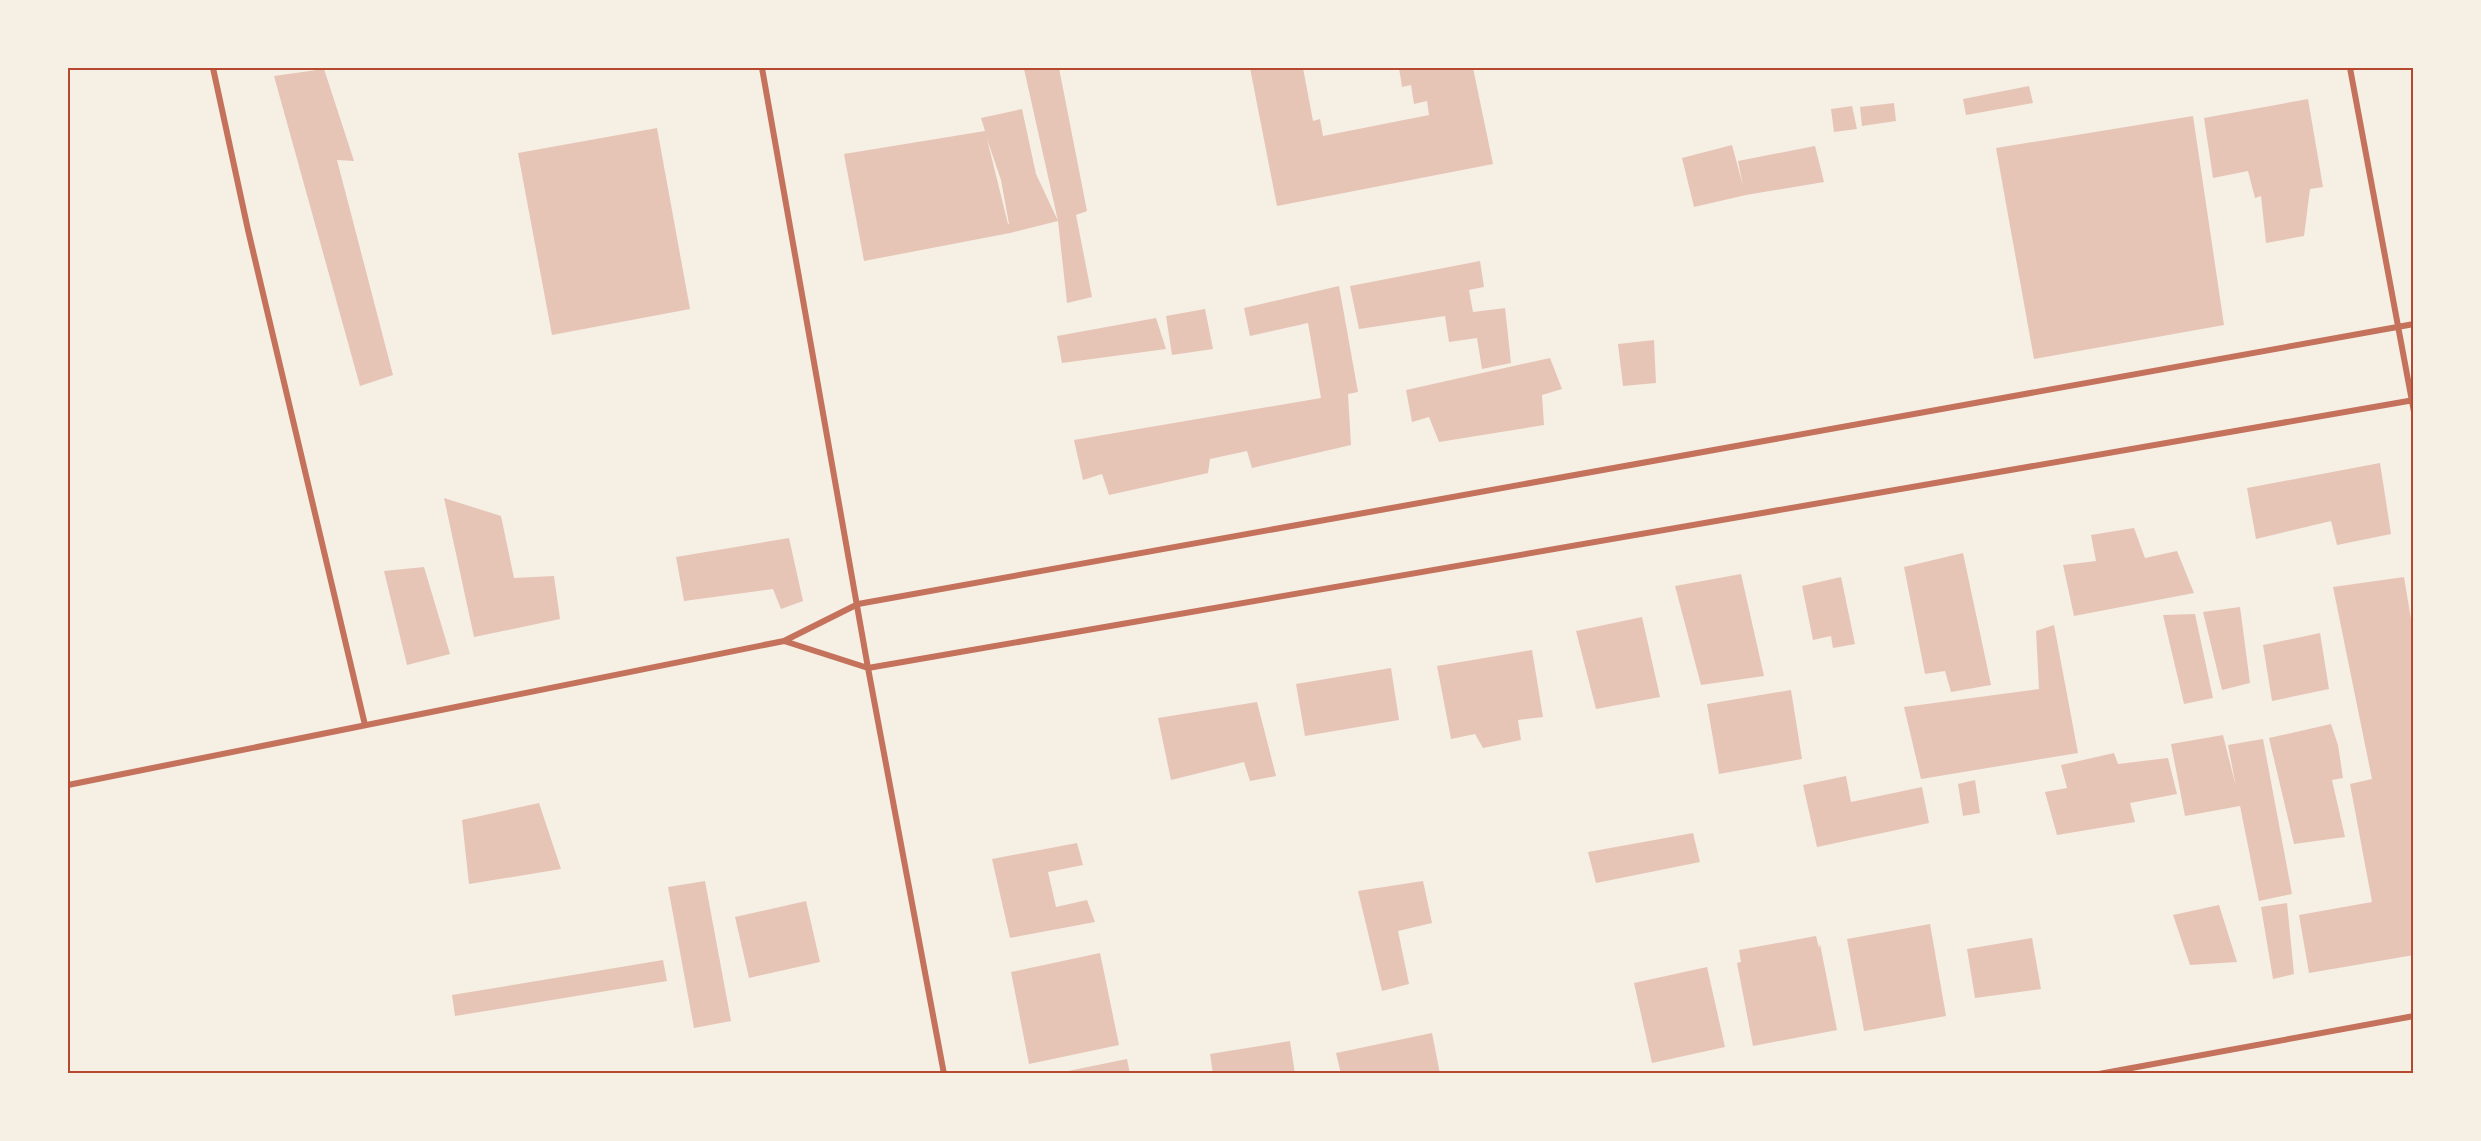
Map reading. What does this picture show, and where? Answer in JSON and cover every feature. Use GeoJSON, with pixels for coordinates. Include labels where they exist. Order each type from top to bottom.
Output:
{"type":"FeatureCollection","features":[{"type":"Feature","properties":{"kind":"street"},"geometry":{"type":"LineString","coordinates":[[213,68],[248,230],[365,725]]}},
{"type":"Feature","properties":{"kind":"street"},"geometry":{"type":"LineString","coordinates":[[762,68],[868,668],[944,1074]]}},
{"type":"Feature","properties":{"kind":"street"},"geometry":{"type":"LineString","coordinates":[[2350,68],[2414,412]]}},
{"type":"Feature","properties":{"kind":"street"},"geometry":{"type":"LineString","coordinates":[[68,785],[784,641],[858,604],[2414,324]]}},
{"type":"Feature","properties":{"kind":"street"},"geometry":{"type":"LineString","coordinates":[[784,641],[868,668],[2413,400]]}},
{"type":"Feature","properties":{"kind":"street"},"geometry":{"type":"LineString","coordinates":[[2099,1074],[2414,1016]]}},
{"type":"Feature","properties":{"kind":"building"},"geometry":{"type":"Polygon","coordinates":[[[1059,68],[1087,211],[1076,215],[1092,297],[1067,303],[1058,221],[1024,69],[1059,68]]]}},
{"type":"Feature","properties":{"kind":"building"},"geometry":{"type":"Polygon","coordinates":[[[1250,68],[1303,68],[1313,121],[1320,119],[1323,136],[1429,115],[1427,101],[1414,104],[1411,85],[1402,87],[1399,68],[1473,68],[1493,164],[1277,206],[1250,68]]]}},
{"type":"Feature","properties":{"kind":"building"},"geometry":{"type":"Polygon","coordinates":[[[324,69],[354,161],[337,160],[393,375],[360,386],[274,76],[324,69]]]}},
{"type":"Feature","properties":{"kind":"building"},"geometry":{"type":"Polygon","coordinates":[[[2029,86],[2033,103],[1966,115],[1963,99],[2029,86]]]}},
{"type":"Feature","properties":{"kind":"building"},"geometry":{"type":"Polygon","coordinates":[[[2308,99],[2323,187],[2310,189],[2304,236],[2266,243],[2261,196],[2255,198],[2248,171],[2213,178],[2204,118],[2308,99]]]}},
{"type":"Feature","properties":{"kind":"building"},"geometry":{"type":"Polygon","coordinates":[[[1894,103],[1896,121],[1862,126],[1860,107],[1894,103]]]}},
{"type":"Feature","properties":{"kind":"building"},"geometry":{"type":"Polygon","coordinates":[[[1852,106],[1857,129],[1834,132],[1831,109],[1852,106]]]}},
{"type":"Feature","properties":{"kind":"building"},"geometry":{"type":"Polygon","coordinates":[[[1022,109],[1036,174],[1058,221],[1010,233],[864,261],[844,154],[985,131],[981,118],[1022,109]],[[987,139],[1009,224],[1001,180],[987,139]]]}},
{"type":"Feature","properties":{"kind":"building"},"geometry":{"type":"Polygon","coordinates":[[[2193,116],[2224,325],[2034,359],[1996,148],[2193,116]]]}},
{"type":"Feature","properties":{"kind":"building"},"geometry":{"type":"Polygon","coordinates":[[[657,128],[690,309],[552,335],[518,153],[657,128]]]}},
{"type":"Feature","properties":{"kind":"building"},"geometry":{"type":"Polygon","coordinates":[[[1732,145],[1743,186],[1738,161],[1815,146],[1824,182],[1746,195],[1694,207],[1682,158],[1732,145]]]}},
{"type":"Feature","properties":{"kind":"building"},"geometry":{"type":"Polygon","coordinates":[[[1480,261],[1484,287],[1469,290],[1473,312],[1505,308],[1511,363],[1482,369],[1477,338],[1449,342],[1445,316],[1359,329],[1350,286],[1480,261]]]}},
{"type":"Feature","properties":{"kind":"building"},"geometry":{"type":"Polygon","coordinates":[[[1339,286],[1358,392],[1348,394],[1351,445],[1252,468],[1247,451],[1210,459],[1208,473],[1109,495],[1102,474],[1083,480],[1074,440],[1321,398],[1308,323],[1250,336],[1244,308],[1339,286]]]}},
{"type":"Feature","properties":{"kind":"building"},"geometry":{"type":"Polygon","coordinates":[[[1205,309],[1213,349],[1172,355],[1166,316],[1205,309]]]}},
{"type":"Feature","properties":{"kind":"building"},"geometry":{"type":"Polygon","coordinates":[[[1156,318],[1166,349],[1062,363],[1057,336],[1156,318]]]}},
{"type":"Feature","properties":{"kind":"building"},"geometry":{"type":"Polygon","coordinates":[[[1654,340],[1656,383],[1623,386],[1618,344],[1654,340]]]}},
{"type":"Feature","properties":{"kind":"building"},"geometry":{"type":"Polygon","coordinates":[[[1550,358],[1562,389],[1542,395],[1544,425],[1439,442],[1429,417],[1412,422],[1406,390],[1550,358]]]}},
{"type":"Feature","properties":{"kind":"building"},"geometry":{"type":"Polygon","coordinates":[[[2380,463],[2391,534],[2337,545],[2331,521],[2256,539],[2247,488],[2380,463]]]}},
{"type":"Feature","properties":{"kind":"building"},"geometry":{"type":"Polygon","coordinates":[[[444,498],[501,516],[514,578],[554,576],[560,619],[474,637],[444,498]]]}},
{"type":"Feature","properties":{"kind":"building"},"geometry":{"type":"Polygon","coordinates":[[[2134,528],[2145,558],[2177,551],[2194,593],[2074,616],[2063,565],[2096,561],[2091,535],[2134,528]]]}},
{"type":"Feature","properties":{"kind":"building"},"geometry":{"type":"Polygon","coordinates":[[[789,538],[803,601],[781,609],[773,589],[684,601],[676,557],[789,538]]]}},
{"type":"Feature","properties":{"kind":"building"},"geometry":{"type":"Polygon","coordinates":[[[1963,553],[1991,685],[1951,692],[1945,671],[1925,674],[1904,567],[1963,553]]]}},
{"type":"Feature","properties":{"kind":"building"},"geometry":{"type":"Polygon","coordinates":[[[424,567],[450,654],[407,665],[384,571],[424,567]]]}},
{"type":"Feature","properties":{"kind":"building"},"geometry":{"type":"Polygon","coordinates":[[[1741,574],[1764,676],[1701,685],[1675,586],[1741,574]]]}},
{"type":"Feature","properties":{"kind":"building"},"geometry":{"type":"Polygon","coordinates":[[[1841,577],[1855,644],[1833,648],[1831,636],[1813,640],[1802,586],[1841,577]]]}},
{"type":"Feature","properties":{"kind":"building"},"geometry":{"type":"Polygon","coordinates":[[[2404,577],[2414,637],[2414,955],[2309,973],[2299,915],[2372,902],[2350,784],[2372,779],[2333,587],[2404,577]]]}},
{"type":"Feature","properties":{"kind":"building"},"geometry":{"type":"Polygon","coordinates":[[[2240,607],[2250,683],[2222,690],[2203,612],[2240,607]]]}},
{"type":"Feature","properties":{"kind":"building"},"geometry":{"type":"Polygon","coordinates":[[[2195,614],[2213,698],[2184,704],[2163,615],[2195,614]]]}},
{"type":"Feature","properties":{"kind":"building"},"geometry":{"type":"Polygon","coordinates":[[[1642,617],[1660,697],[1596,709],[1576,631],[1642,617]]]}},
{"type":"Feature","properties":{"kind":"building"},"geometry":{"type":"Polygon","coordinates":[[[2054,625],[2078,753],[1921,779],[1904,707],[2039,689],[2036,631],[2054,625]]]}},
{"type":"Feature","properties":{"kind":"building"},"geometry":{"type":"Polygon","coordinates":[[[2320,633],[2329,689],[2272,701],[2263,645],[2320,633]]]}},
{"type":"Feature","properties":{"kind":"building"},"geometry":{"type":"Polygon","coordinates":[[[1532,650],[1543,717],[1518,720],[1521,740],[1483,748],[1475,734],[1451,739],[1437,666],[1532,650]]]}},
{"type":"Feature","properties":{"kind":"building"},"geometry":{"type":"Polygon","coordinates":[[[1391,668],[1399,720],[1305,736],[1296,684],[1391,668]]]}},
{"type":"Feature","properties":{"kind":"building"},"geometry":{"type":"Polygon","coordinates":[[[1791,690],[1802,759],[1719,774],[1707,704],[1791,690]]]}},
{"type":"Feature","properties":{"kind":"building"},"geometry":{"type":"Polygon","coordinates":[[[1257,702],[1276,776],[1250,781],[1244,762],[1171,780],[1158,718],[1257,702]]]}},
{"type":"Feature","properties":{"kind":"building"},"geometry":{"type":"Polygon","coordinates":[[[2331,724],[2338,745],[2343,778],[2332,780],[2345,837],[2294,844],[2269,738],[2331,724]]]}},
{"type":"Feature","properties":{"kind":"building"},"geometry":{"type":"Polygon","coordinates":[[[2223,735],[2236,787],[2228,745],[2263,739],[2292,894],[2259,901],[2240,806],[2185,816],[2171,744],[2223,735]]]}},
{"type":"Feature","properties":{"kind":"building"},"geometry":{"type":"Polygon","coordinates":[[[2114,753],[2118,764],[2168,758],[2177,794],[2130,803],[2135,822],[2057,835],[2045,792],[2067,788],[2061,765],[2114,753]]]}},
{"type":"Feature","properties":{"kind":"building"},"geometry":{"type":"Polygon","coordinates":[[[1846,776],[1851,802],[1922,787],[1929,823],[1817,847],[1803,785],[1846,776]]]}},
{"type":"Feature","properties":{"kind":"building"},"geometry":{"type":"Polygon","coordinates":[[[1975,780],[1980,813],[1963,816],[1958,784],[1975,780]]]}},
{"type":"Feature","properties":{"kind":"building"},"geometry":{"type":"Polygon","coordinates":[[[539,803],[561,869],[469,884],[462,820],[539,803]]]}},
{"type":"Feature","properties":{"kind":"building"},"geometry":{"type":"Polygon","coordinates":[[[1693,833],[1700,862],[1596,883],[1588,852],[1693,833]]]}},
{"type":"Feature","properties":{"kind":"building"},"geometry":{"type":"Polygon","coordinates":[[[1077,843],[1083,865],[1048,872],[1056,907],[1087,900],[1095,922],[1010,938],[992,859],[1077,843]]]}},
{"type":"Feature","properties":{"kind":"building"},"geometry":{"type":"Polygon","coordinates":[[[705,881],[731,1021],[694,1028],[668,887],[705,881]]]}},
{"type":"Feature","properties":{"kind":"building"},"geometry":{"type":"Polygon","coordinates":[[[1423,881],[1432,923],[1398,931],[1409,984],[1382,991],[1358,891],[1423,881]]]}},
{"type":"Feature","properties":{"kind":"building"},"geometry":{"type":"Polygon","coordinates":[[[806,901],[820,962],[749,978],[735,917],[806,901]]]}},
{"type":"Feature","properties":{"kind":"building"},"geometry":{"type":"Polygon","coordinates":[[[2287,903],[2294,974],[2273,979],[2261,907],[2287,903]]]}},
{"type":"Feature","properties":{"kind":"building"},"geometry":{"type":"Polygon","coordinates":[[[2219,905],[2237,962],[2190,965],[2173,915],[2219,905]]]}},
{"type":"Feature","properties":{"kind":"building"},"geometry":{"type":"Polygon","coordinates":[[[1930,924],[1946,1016],[1864,1031],[1847,939],[1930,924]]]}},
{"type":"Feature","properties":{"kind":"building"},"geometry":{"type":"Polygon","coordinates":[[[1816,936],[1819,948],[1820,944],[1837,1030],[1753,1046],[1737,963],[1741,962],[1739,950],[1816,936]]]}},
{"type":"Feature","properties":{"kind":"building"},"geometry":{"type":"Polygon","coordinates":[[[2032,938],[2041,989],[1975,998],[1967,949],[2032,938]]]}},
{"type":"Feature","properties":{"kind":"building"},"geometry":{"type":"Polygon","coordinates":[[[1100,953],[1119,1045],[1029,1064],[1011,972],[1100,953]]]}},
{"type":"Feature","properties":{"kind":"building"},"geometry":{"type":"Polygon","coordinates":[[[663,960],[667,981],[455,1016],[452,995],[663,960]]]}},
{"type":"Feature","properties":{"kind":"building"},"geometry":{"type":"Polygon","coordinates":[[[1707,967],[1725,1047],[1652,1063],[1634,983],[1707,967]]]}},
{"type":"Feature","properties":{"kind":"building"},"geometry":{"type":"Polygon","coordinates":[[[1432,1033],[1440,1074],[1341,1074],[1336,1053],[1432,1033]]]}},
{"type":"Feature","properties":{"kind":"building"},"geometry":{"type":"Polygon","coordinates":[[[1290,1041],[1295,1074],[1213,1074],[1210,1054],[1290,1041]]]}},
{"type":"Feature","properties":{"kind":"building"},"geometry":{"type":"Polygon","coordinates":[[[1127,1059],[1130,1074],[1063,1074],[1063,1072],[1127,1059]]]}}]}
